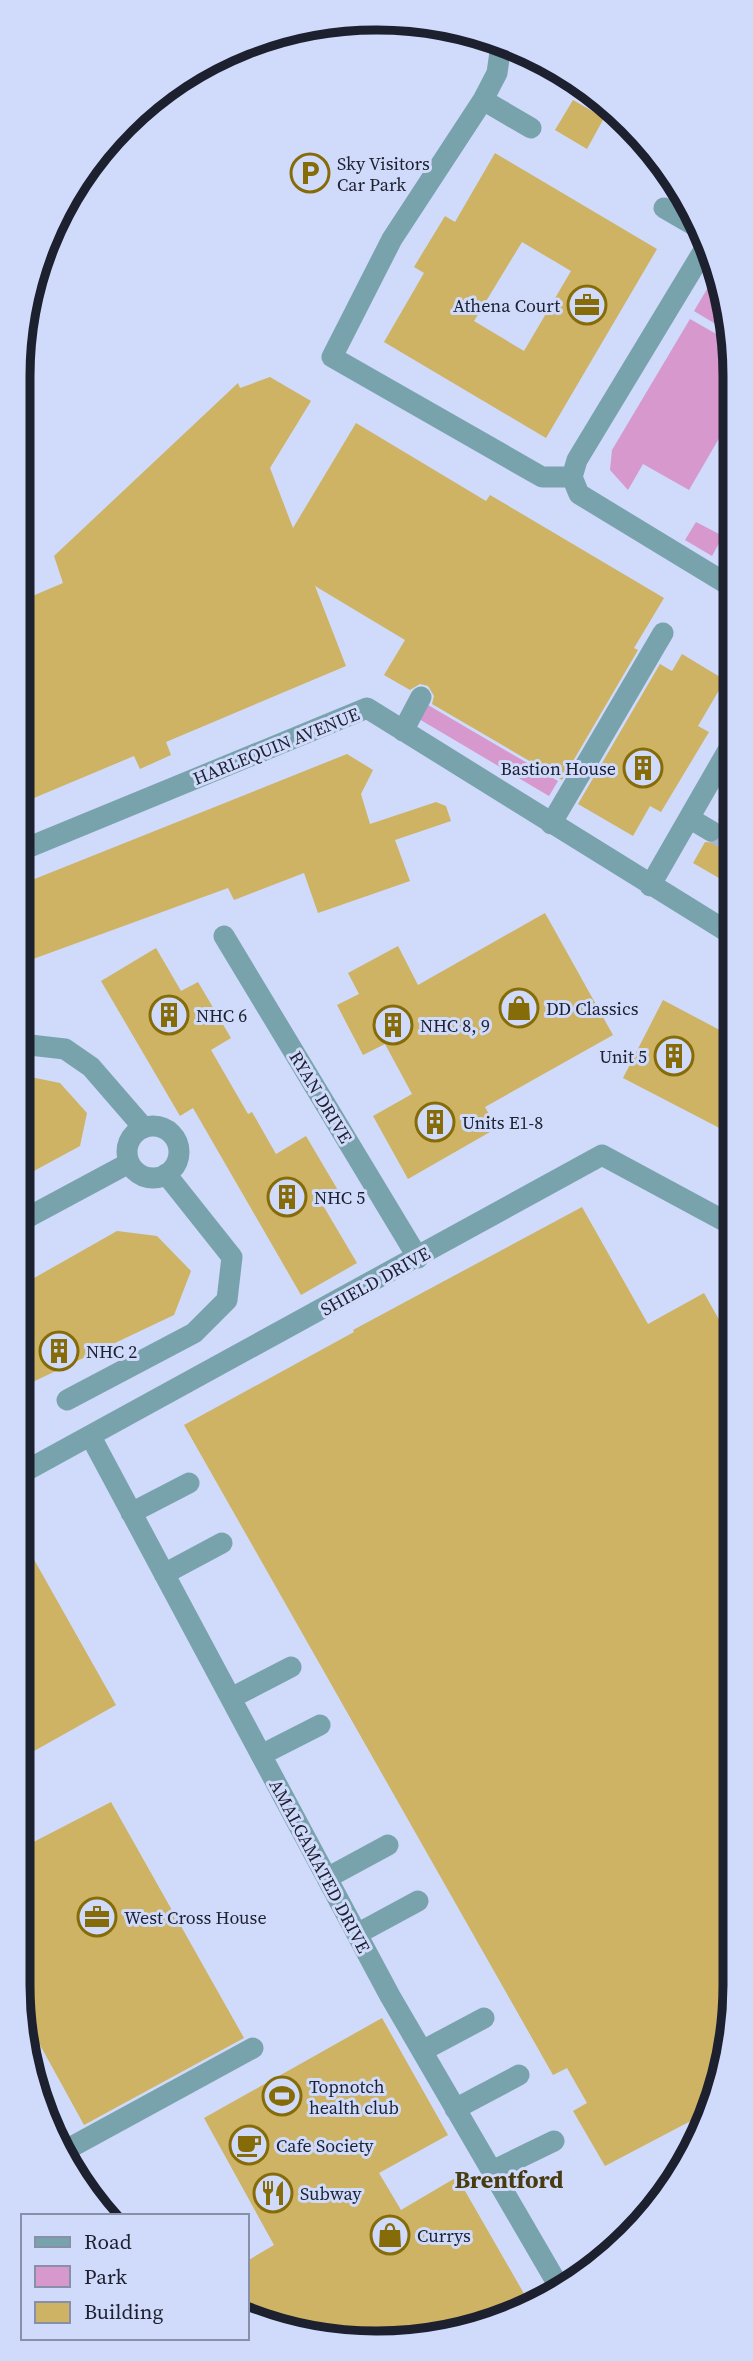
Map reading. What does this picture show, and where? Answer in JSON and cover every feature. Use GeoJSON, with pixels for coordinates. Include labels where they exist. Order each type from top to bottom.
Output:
{"type":"FeatureCollection","features":[{"type":"Feature","properties":{"kind":"street"},"geometry":{"type":"LineString","coordinates":[[501,53],[497,73],[483,100],[392,239],[332,357],[542,477],[572,477]]}},
{"type":"Feature","properties":{"kind":"street"},"geometry":{"type":"LineString","coordinates":[[483,100],[531,128]]}},
{"type":"Feature","properties":{"kind":"street"},"geometry":{"type":"LineString","coordinates":[[664,208],[686,221]]}},
{"type":"Feature","properties":{"kind":"street"},"geometry":{"type":"LineString","coordinates":[[701,255],[577,460],[572,477],[579,494],[723,582]]}},
{"type":"Feature","properties":{"kind":"street"},"geometry":{"type":"LineString","coordinates":[[551,824],[663,633]]}},
{"type":"Feature","properties":{"kind":"street"},"geometry":{"type":"LineString","coordinates":[[403,731],[421,697]]}},
{"type":"Feature","properties":{"kind":"street","name":"HARLEQUIN AVENUE"},"geometry":{"type":"LineString","coordinates":[[30,847],[368,708],[723,929]]}},
{"type":"Feature","properties":{"kind":"street"},"geometry":{"type":"LineString","coordinates":[[642,881],[689,818],[723,760]]}},
{"type":"Feature","properties":{"kind":"street"},"geometry":{"type":"LineString","coordinates":[[689,818],[712,831]]}},
{"type":"Feature","properties":{"kind":"street","name":"RYAN DRIVE"},"geometry":{"type":"LineString","coordinates":[[224,936],[418,1258]]}},
{"type":"Feature","properties":{"kind":"street"},"geometry":{"type":"LineString","coordinates":[[30,1045],[65,1049],[91,1067],[143,1127]]}},
{"type":"Feature","properties":{"kind":"street"},"geometry":{"type":"LineString","coordinates":[[161,1126],[175,1137],[179,1153],[177,1162],[166,1174],[149,1178],[134,1171],[129,1163],[127,1146],[130,1138],[143,1127],[161,1126]]}},
{"type":"Feature","properties":{"kind":"street","name":"SHIELD DRIVE"},"geometry":{"type":"LineString","coordinates":[[30,1469],[602,1155],[723,1220]]}},
{"type":"Feature","properties":{"kind":"street"},"geometry":{"type":"LineString","coordinates":[[30,1216],[129,1163]]}},
{"type":"Feature","properties":{"kind":"street"},"geometry":{"type":"LineString","coordinates":[[67,1400],[194,1333],[227,1300],[232,1257],[166,1174]]}},
{"type":"Feature","properties":{"kind":"street","name":"AMALGAMATED DRIVE"},"geometry":{"type":"LineString","coordinates":[[91,1437],[357,1934],[556,2281]]}},
{"type":"Feature","properties":{"kind":"street"},"geometry":{"type":"LineString","coordinates":[[131,1513],[189,1483]]}},
{"type":"Feature","properties":{"kind":"street"},"geometry":{"type":"LineString","coordinates":[[164,1574],[222,1543]]}},
{"type":"Feature","properties":{"kind":"street"},"geometry":{"type":"LineString","coordinates":[[231,1699],[290,1667]]}},
{"type":"Feature","properties":{"kind":"street"},"geometry":{"type":"LineString","coordinates":[[261,1755],[320,1725]]}},
{"type":"Feature","properties":{"kind":"street"},"geometry":{"type":"LineString","coordinates":[[327,1878],[388,1845]]}},
{"type":"Feature","properties":{"kind":"street"},"geometry":{"type":"LineString","coordinates":[[357,1934],[418,1901]]}},
{"type":"Feature","properties":{"kind":"street"},"geometry":{"type":"LineString","coordinates":[[422,2051],[484,2018]]}},
{"type":"Feature","properties":{"kind":"street"},"geometry":{"type":"LineString","coordinates":[[72,2149],[253,2048]]}},
{"type":"Feature","properties":{"kind":"street"},"geometry":{"type":"LineString","coordinates":[[455,2109],[519,2075]]}},
{"type":"Feature","properties":{"kind":"street"},"geometry":{"type":"LineString","coordinates":[[492,2171],[554,2141]]}},
{"type":"Feature","properties":{"kind":"green space"},"geometry":{"type":"Polygon","coordinates":[[[710,284],[719,326],[694,311],[710,284]]]}},
{"type":"Feature","properties":{"kind":"green space"},"geometry":{"type":"Polygon","coordinates":[[[690,319],[721,337],[723,431],[689,490],[643,464],[628,490],[610,470],[612,450],[690,319]]]}},
{"type":"Feature","properties":{"kind":"green space"},"geometry":{"type":"Polygon","coordinates":[[[696,522],[723,536],[712,556],[685,540],[696,522]]]}},
{"type":"Feature","properties":{"kind":"green space"},"geometry":{"type":"Polygon","coordinates":[[[428,705],[558,781],[549,796],[419,719],[428,705]]]}},
{"type":"Feature","properties":{"kind":"building"},"geometry":{"type":"Polygon","coordinates":[[[573,100],[604,118],[587,149],[555,130],[573,100]]]}},
{"type":"Feature","properties":{"kind":"building","name":"Athena Court"},"geometry":{"type":"Polygon","coordinates":[[[495,153],[657,249],[546,438],[384,342],[424,273],[414,267],[445,216],[455,222],[495,153]],[[522,242],[474,321],[524,351],[571,271],[522,242]]]}},
{"type":"Feature","properties":{"kind":"building"},"geometry":{"type":"Polygon","coordinates":[[[270,377],[311,401],[270,468],[293,528],[356,423],[486,501],[490,495],[664,598],[634,648],[638,650],[562,780],[432,704],[434,696],[428,686],[420,684],[410,690],[384,675],[405,640],[315,586],[346,666],[166,742],[171,755],[140,769],[134,756],[30,800],[30,597],[63,583],[54,556],[238,383],[240,388],[270,377]]]}},
{"type":"Feature","properties":{"kind":"building","name":"Bastion House"},"geometry":{"type":"Polygon","coordinates":[[[682,654],[723,679],[723,683],[698,726],[709,732],[661,812],[650,806],[633,836],[578,804],[660,664],[672,671],[682,654]]]}},
{"type":"Feature","properties":{"kind":"building"},"geometry":{"type":"Polygon","coordinates":[[[347,754],[373,770],[361,794],[370,824],[436,802],[446,806],[451,821],[395,840],[410,881],[318,913],[304,873],[234,900],[228,888],[30,960],[30,881],[347,754]]]}},
{"type":"Feature","properties":{"kind":"building"},"geometry":{"type":"Polygon","coordinates":[[[723,811],[723,825],[718,820],[723,811]]]}},
{"type":"Feature","properties":{"kind":"building"},"geometry":{"type":"Polygon","coordinates":[[[723,837],[723,880],[693,863],[705,842],[717,843],[723,837]]]}},
{"type":"Feature","properties":{"kind":"building"},"geometry":{"type":"Polygon","coordinates":[[[545,913],[613,1035],[485,1107],[497,1128],[408,1179],[373,1116],[412,1094],[385,1044],[363,1055],[337,1005],[359,994],[348,973],[398,946],[418,985],[545,913]]]}},
{"type":"Feature","properties":{"kind":"building"},"geometry":{"type":"Polygon","coordinates":[[[156,948],[181,991],[198,982],[231,1038],[211,1050],[248,1114],[252,1112],[276,1154],[306,1136],[339,1192],[321,1202],[357,1263],[301,1295],[193,1108],[180,1116],[101,981],[156,948]]]}},
{"type":"Feature","properties":{"kind":"building","name":"Unit 5"},"geometry":{"type":"Polygon","coordinates":[[[663,1000],[723,1032],[723,1130],[623,1078],[663,1000]]]}},
{"type":"Feature","properties":{"kind":"building"},"geometry":{"type":"Polygon","coordinates":[[[30,1077],[60,1083],[87,1113],[80,1146],[30,1173],[30,1077]]]}},
{"type":"Feature","properties":{"kind":"building"},"geometry":{"type":"Polygon","coordinates":[[[582,1207],[648,1324],[704,1293],[723,1327],[723,2007],[717,2052],[697,2118],[605,2166],[573,2111],[587,2103],[567,2068],[553,2075],[184,1425],[354,1332],[353,1330],[582,1207]]]}},
{"type":"Feature","properties":{"kind":"building","name":"NHC 2"},"geometry":{"type":"Polygon","coordinates":[[[117,1231],[157,1236],[191,1271],[174,1315],[30,1383],[30,1280],[117,1231]]]}},
{"type":"Feature","properties":{"kind":"building"},"geometry":{"type":"Polygon","coordinates":[[[30,1553],[116,1705],[30,1753],[30,1553]]]}},
{"type":"Feature","properties":{"kind":"building","name":"West Cross House"},"geometry":{"type":"Polygon","coordinates":[[[111,1802],[244,2038],[84,2125],[33,2033],[30,2007],[30,1844],[111,1802]]]}},
{"type":"Feature","properties":{"kind":"building"},"geometry":{"type":"Polygon","coordinates":[[[382,2018],[448,2135],[379,2173],[401,2210],[457,2177],[526,2297],[488,2313],[444,2325],[399,2331],[354,2331],[309,2325],[248,2307],[248,2260],[274,2245],[204,2118],[382,2018]]]}},
{"type":"Feature","properties":{"kind":"tunnel"},"geometry":{"type":"LineString","coordinates":[[711,831],[723,838]]}},
{"type":"Feature","properties":{"kind":"place","name":"Sky Visitors Car Park"},"geometry":{"type":"Point","coordinates":[310,173]}},
{"type":"Feature","properties":{"kind":"place","name":"Athena Court"},"geometry":{"type":"Point","coordinates":[587,305]}},
{"type":"Feature","properties":{"kind":"place","name":"Bastion House"},"geometry":{"type":"Point","coordinates":[643,768]}},
{"type":"Feature","properties":{"kind":"place","name":"DD Classics"},"geometry":{"type":"Point","coordinates":[519,1008]}},
{"type":"Feature","properties":{"kind":"place","name":"NHC 6"},"geometry":{"type":"Point","coordinates":[169,1015]}},
{"type":"Feature","properties":{"kind":"place","name":"NHC 8, 9"},"geometry":{"type":"Point","coordinates":[393,1025]}},
{"type":"Feature","properties":{"kind":"place","name":"Unit 5"},"geometry":{"type":"Point","coordinates":[674,1056]}},
{"type":"Feature","properties":{"kind":"place","name":"Units E1-8"},"geometry":{"type":"Point","coordinates":[435,1122]}},
{"type":"Feature","properties":{"kind":"place","name":"NHC 5"},"geometry":{"type":"Point","coordinates":[287,1197]}},
{"type":"Feature","properties":{"kind":"place","name":"NHC 2"},"geometry":{"type":"Point","coordinates":[59,1351]}},
{"type":"Feature","properties":{"kind":"place","name":"West Cross House"},"geometry":{"type":"Point","coordinates":[97,1917]}},
{"type":"Feature","properties":{"kind":"place","name":"Topnotch health club"},"geometry":{"type":"Point","coordinates":[282,2096]}},
{"type":"Feature","properties":{"kind":"place","name":"Cafe Society"},"geometry":{"type":"Point","coordinates":[249,2145]}},
{"type":"Feature","properties":{"kind":"place","name":"Subway"},"geometry":{"type":"Point","coordinates":[273,2193]}},
{"type":"Feature","properties":{"kind":"place","name":"Currys"},"geometry":{"type":"Point","coordinates":[390,2235]}},
{"type":"Feature","properties":{"kind":"district","name":"Brentford"},"geometry":{"type":"Point","coordinates":[509,2179]}}]}
